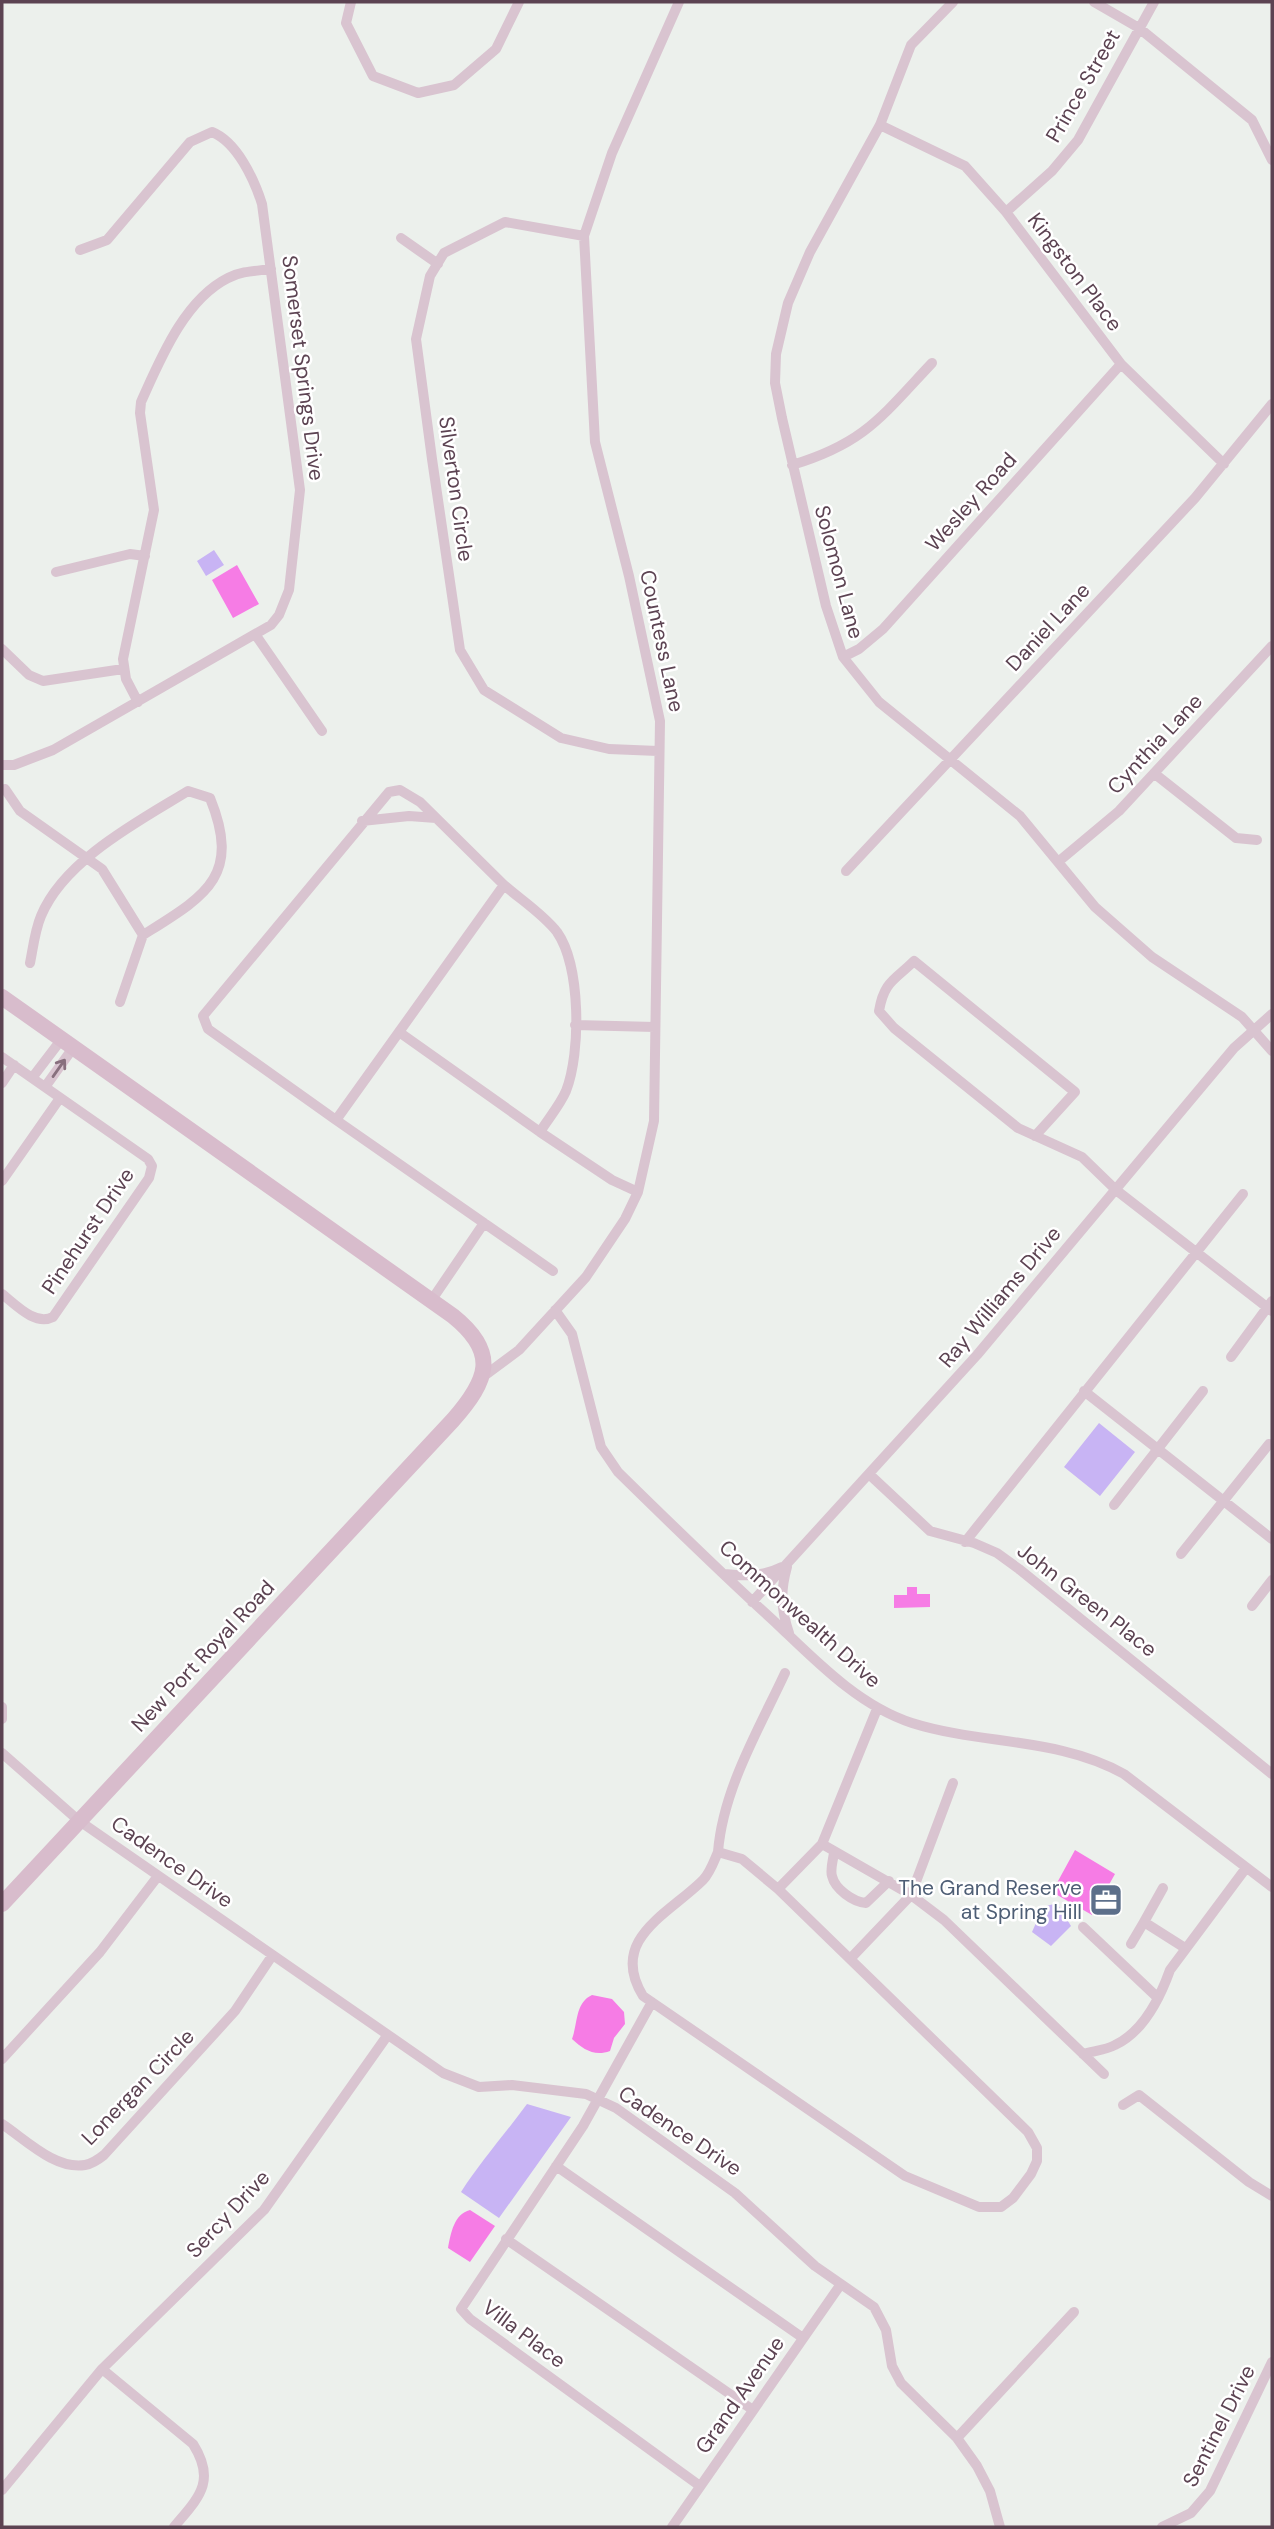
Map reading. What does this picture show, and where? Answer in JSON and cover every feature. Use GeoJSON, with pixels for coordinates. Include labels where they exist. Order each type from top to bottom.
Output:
{"type":"FeatureCollection","features":[{"type":"Feature","properties":{"kind":"main road"},"geometry":{"type":"LineString","coordinates":[[2,997],[431,1301],[474,1336],[483,1353],[484,1376]]}},
{"type":"Feature","properties":{"kind":"main road","name":"New Port Royal Road"},"geometry":{"type":"LineString","coordinates":[[2,1904],[436,1438],[475,1395],[484,1376]]}},
{"type":"Feature","properties":{"kind":"street"},"geometry":{"type":"LineString","coordinates":[[351,2],[346,23],[373,76],[418,93],[454,85],[496,49],[519,2]]}},
{"type":"Feature","properties":{"kind":"street","name":"Countess Lane"},"geometry":{"type":"LineString","coordinates":[[484,1376],[519,1350],[586,1277],[625,1219],[638,1192],[654,1121],[660,721],[629,576],[594,442],[584,236],[612,153],[679,2]]}},
{"type":"Feature","properties":{"kind":"street","name":"Solomon Lane"},"geometry":{"type":"LineString","coordinates":[[953,2],[911,45],[880,125],[810,253],[788,303],[776,354],[775,383],[792,465],[820,581],[843,657],[879,702],[952,758],[1020,816],[1096,907],[1152,957],[1242,1017],[1272,1051]]}},
{"type":"Feature","properties":{"kind":"street"},"geometry":{"type":"LineString","coordinates":[[1094,2],[1139,28],[1252,120],[1272,160]]}},
{"type":"Feature","properties":{"kind":"street","name":"Prince Street"},"geometry":{"type":"LineString","coordinates":[[1006,212],[1052,171],[1078,140],[1154,2]]}},
{"type":"Feature","properties":{"kind":"street","name":"Kingston Place"},"geometry":{"type":"LineString","coordinates":[[880,125],[965,166],[1006,212],[1121,364],[1224,464]]}},
{"type":"Feature","properties":{"kind":"street","name":"Somerset Springs Drive"},"geometry":{"type":"LineString","coordinates":[[2,765],[14,765],[53,750],[271,625],[279,615],[289,590],[300,490],[262,204],[257,187],[225,137],[212,132],[190,142],[107,240],[79,250]]}},
{"type":"Feature","properties":{"kind":"street","name":"Silverton Circle"},"geometry":{"type":"LineString","coordinates":[[584,236],[505,222],[444,253],[430,276],[416,339],[460,650],[484,690],[561,738],[609,749],[658,751]]}},
{"type":"Feature","properties":{"kind":"street"},"geometry":{"type":"LineString","coordinates":[[401,238],[438,264]]}},
{"type":"Feature","properties":{"kind":"street"},"geometry":{"type":"LineString","coordinates":[[138,702],[123,668],[154,502],[140,412],[141,402],[176,328],[215,286],[241,273],[271,269]]}},
{"type":"Feature","properties":{"kind":"street"},"geometry":{"type":"LineString","coordinates":[[792,465],[833,452],[863,434],[932,363]]}},
{"type":"Feature","properties":{"kind":"street","name":"Wesley Road"},"geometry":{"type":"LineString","coordinates":[[843,657],[859,649],[883,629],[1121,364]]}},
{"type":"Feature","properties":{"kind":"street","name":"Daniel Lane"},"geometry":{"type":"LineString","coordinates":[[846,871],[1224,464],[1272,404]]}},
{"type":"Feature","properties":{"kind":"street"},"geometry":{"type":"LineString","coordinates":[[57,572],[130,554],[145,556]]}},
{"type":"Feature","properties":{"kind":"street"},"geometry":{"type":"LineString","coordinates":[[255,634],[322,731]]}},
{"type":"Feature","properties":{"kind":"street","name":"Cynthia Lane"},"geometry":{"type":"LineString","coordinates":[[1058,862],[1119,811],[1272,646]]}},
{"type":"Feature","properties":{"kind":"street"},"geometry":{"type":"LineString","coordinates":[[2,649],[29,675],[43,681],[123,668]]}},
{"type":"Feature","properties":{"kind":"street"},"geometry":{"type":"LineString","coordinates":[[2,765],[3,790],[20,811],[102,869],[144,935]]}},
{"type":"Feature","properties":{"kind":"street"},"geometry":{"type":"LineString","coordinates":[[1155,774],[1236,838],[1257,841]]}},
{"type":"Feature","properties":{"kind":"street"},"geometry":{"type":"LineString","coordinates":[[540,1132],[565,1094],[571,1075],[575,1025],[573,973],[568,951],[556,931],[504,885],[420,803],[400,790],[389,792],[362,821],[203,1016],[208,1029],[553,1271]]}},
{"type":"Feature","properties":{"kind":"street"},"geometry":{"type":"LineString","coordinates":[[30,963],[41,915],[61,887],[100,844],[188,791],[210,798],[222,827],[222,857],[218,874],[191,904],[144,935],[120,1002]]}},
{"type":"Feature","properties":{"kind":"street"},"geometry":{"type":"LineString","coordinates":[[362,821],[409,816],[436,818]]}},
{"type":"Feature","properties":{"kind":"street"},"geometry":{"type":"LineString","coordinates":[[336,1120],[504,885]]}},
{"type":"Feature","properties":{"kind":"street"},"geometry":{"type":"LineString","coordinates":[[1035,1136],[1074,1092],[914,961],[895,975],[885,991],[879,1011],[894,1028],[1018,1128],[1035,1136],[1082,1157],[1116,1190],[1271,1306],[1231,1357]]}},
{"type":"Feature","properties":{"kind":"street","name":"Ray Williams Drive"},"geometry":{"type":"LineString","coordinates":[[752,1602],[986,1344],[1234,1048],[1272,1014]]}},
{"type":"Feature","properties":{"kind":"street"},"geometry":{"type":"LineString","coordinates":[[575,1025],[655,1027]]}},
{"type":"Feature","properties":{"kind":"street"},"geometry":{"type":"LineString","coordinates":[[399,1032],[540,1132],[612,1180],[638,1192]]}},
{"type":"Feature","properties":{"kind":"street"},"geometry":{"type":"LineString","coordinates":[[32,1078],[67,1044]]}},
{"type":"Feature","properties":{"kind":"street"},"geometry":{"type":"LineString","coordinates":[[45,1087],[67,1044]]}},
{"type":"Feature","properties":{"kind":"street","name":"Pinehurst Drive"},"geometry":{"type":"LineString","coordinates":[[2,1057],[148,1159],[152,1166],[149,1178],[53,1317],[45,1321],[37,1319],[2,1294]]}},
{"type":"Feature","properties":{"kind":"street"},"geometry":{"type":"LineString","coordinates":[[2,1083],[14,1065]]}},
{"type":"Feature","properties":{"kind":"street"},"geometry":{"type":"LineString","coordinates":[[2,1181],[60,1098]]}},
{"type":"Feature","properties":{"kind":"street"},"geometry":{"type":"LineString","coordinates":[[965,1542],[1243,1194]]}},
{"type":"Feature","properties":{"kind":"street"},"geometry":{"type":"LineString","coordinates":[[431,1301],[484,1223]]}},
{"type":"Feature","properties":{"kind":"street","name":"Commonwealth Drive"},"geometry":{"type":"LineString","coordinates":[[555,1310],[572,1334],[601,1447],[618,1472],[790,1637],[877,1709],[913,1723],[1064,1749],[1106,1763],[1272,1888]]}},
{"type":"Feature","properties":{"kind":"street"},"geometry":{"type":"LineString","coordinates":[[1084,1391],[1272,1539]]}},
{"type":"Feature","properties":{"kind":"street"},"geometry":{"type":"LineString","coordinates":[[1114,1505],[1203,1391]]}},
{"type":"Feature","properties":{"kind":"street"},"geometry":{"type":"LineString","coordinates":[[1181,1554],[1269,1444]]}},
{"type":"Feature","properties":{"kind":"street","name":"John Green Place"},"geometry":{"type":"LineString","coordinates":[[870,1475],[930,1531],[997,1553],[1019,1569],[1272,1774]]}},
{"type":"Feature","properties":{"kind":"street"},"geometry":{"type":"LineString","coordinates":[[724,1574],[747,1577],[768,1574],[788,1564]]}},
{"type":"Feature","properties":{"kind":"street"},"geometry":{"type":"LineString","coordinates":[[788,1564],[782,1585],[781,1609],[790,1637]]}},
{"type":"Feature","properties":{"kind":"street"},"geometry":{"type":"LineString","coordinates":[[1252,1606],[1272,1580]]}},
{"type":"Feature","properties":{"kind":"street"},"geometry":{"type":"LineString","coordinates":[[718,1852],[743,1859],[778,1889],[1028,2132],[1037,2148],[1037,2161],[1013,2198],[1001,2207],[979,2207],[905,2176],[643,1996],[635,1983],[632,1964],[637,1943],[649,1926],[705,1878],[718,1852],[720,1827],[745,1758],[785,1673]]}},
{"type":"Feature","properties":{"kind":"street"},"geometry":{"type":"LineString","coordinates":[[2,1707],[2,1719]]}},
{"type":"Feature","properties":{"kind":"street"},"geometry":{"type":"LineString","coordinates":[[778,1889],[822,1844],[877,1709]]}},
{"type":"Feature","properties":{"kind":"street","name":"Cadence Drive"},"geometry":{"type":"LineString","coordinates":[[2,1753],[78,1820],[443,2073],[479,2087],[512,2085],[564,2089],[597,2099],[616,2108],[735,2193],[815,2266],[874,2307],[887,2330],[892,2366],[901,2383],[957,2438],[977,2466],[990,2491],[1000,2527]]}},
{"type":"Feature","properties":{"kind":"street"},"geometry":{"type":"LineString","coordinates":[[850,1959],[911,1895],[953,1783]]}},
{"type":"Feature","properties":{"kind":"street"},"geometry":{"type":"LineString","coordinates":[[822,1844],[889,1881],[943,1920],[1104,2074]]}},
{"type":"Feature","properties":{"kind":"street"},"geometry":{"type":"LineString","coordinates":[[834,1853],[831,1874],[836,1884],[857,1902],[866,1903],[889,1881]]}},
{"type":"Feature","properties":{"kind":"street"},"geometry":{"type":"LineString","coordinates":[[1083,2054],[1115,2045],[1130,2035],[1158,1998],[1170,1970],[1185,1948],[1247,1868]]}},
{"type":"Feature","properties":{"kind":"street"},"geometry":{"type":"LineString","coordinates":[[2,2059],[100,1952],[158,1875]]}},
{"type":"Feature","properties":{"kind":"street"},"geometry":{"type":"LineString","coordinates":[[1131,1944],[1163,1888]]}},
{"type":"Feature","properties":{"kind":"street"},"geometry":{"type":"LineString","coordinates":[[1144,1922],[1185,1948]]}},
{"type":"Feature","properties":{"kind":"street"},"geometry":{"type":"LineString","coordinates":[[1083,1927],[1158,1998]]}},
{"type":"Feature","properties":{"kind":"street","name":"Lonergan Circle"},"geometry":{"type":"LineString","coordinates":[[2,2124],[51,2158],[70,2165],[86,2165],[104,2155],[235,2011],[272,1956]]}},
{"type":"Feature","properties":{"kind":"street","name":"Villa Place"},"geometry":{"type":"LineString","coordinates":[[652,2002],[556,2166],[461,2309],[470,2319],[700,2486]]}},
{"type":"Feature","properties":{"kind":"street","name":"Sercy Drive"},"geometry":{"type":"LineString","coordinates":[[2,2490],[102,2369],[264,2210],[387,2036]]}},
{"type":"Feature","properties":{"kind":"street"},"geometry":{"type":"LineString","coordinates":[[1123,2105],[1139,2095],[1249,2182],[1272,2196]]}},
{"type":"Feature","properties":{"kind":"street"},"geometry":{"type":"LineString","coordinates":[[556,2166],[803,2338]]}},
{"type":"Feature","properties":{"kind":"street"},"geometry":{"type":"LineString","coordinates":[[506,2239],[753,2410]]}},
{"type":"Feature","properties":{"kind":"street","name":"Grand Avenue"},"geometry":{"type":"LineString","coordinates":[[672,2527],[841,2284]]}},
{"type":"Feature","properties":{"kind":"street"},"geometry":{"type":"LineString","coordinates":[[957,2438],[1074,2312]]}},
{"type":"Feature","properties":{"kind":"street","name":"Sentinel Drive"},"geometry":{"type":"LineString","coordinates":[[1162,2527],[1191,2513],[1210,2491],[1272,2362]]}},
{"type":"Feature","properties":{"kind":"street"},"geometry":{"type":"LineString","coordinates":[[102,2369],[193,2444],[201,2456],[205,2471],[204,2484],[199,2496],[174,2527]]}},
{"type":"Feature","properties":{"kind":"shaded area"},"geometry":{"type":"Polygon","coordinates":[[[214,550],[224,565],[206,576],[197,561],[214,550]]]}},
{"type":"Feature","properties":{"kind":"shaded area"},"geometry":{"type":"Polygon","coordinates":[[[237,565],[259,604],[233,618],[212,580],[237,565]]]}},
{"type":"Feature","properties":{"kind":"shaded area"},"geometry":{"type":"Polygon","coordinates":[[[1099,1423],[1135,1452],[1100,1496],[1064,1467],[1099,1423]]]}},
{"type":"Feature","properties":{"kind":"shaded area"},"geometry":{"type":"Polygon","coordinates":[[[907,1587],[917,1587],[917,1594],[930,1594],[930,1607],[894,1608],[894,1595],[907,1595],[907,1587]]]}},
{"type":"Feature","properties":{"kind":"shaded area"},"geometry":{"type":"Polygon","coordinates":[[[1075,1850],[1115,1874],[1092,1915],[1052,1892],[1075,1850]]]}},
{"type":"Feature","properties":{"kind":"shaded area"},"geometry":{"type":"Polygon","coordinates":[[[1057,1903],[1071,1926],[1051,1946],[1032,1932],[1043,1907],[1057,1903]]]}},
{"type":"Feature","properties":{"kind":"shaded area"},"geometry":{"type":"Polygon","coordinates":[[[592,1995],[612,1999],[624,2012],[625,2024],[614,2038],[610,2051],[604,2053],[589,2051],[572,2039],[580,2008],[592,1995]]]}},
{"type":"Feature","properties":{"kind":"shaded area"},"geometry":{"type":"Polygon","coordinates":[[[527,2104],[571,2117],[499,2218],[461,2192],[527,2104]]]}},
{"type":"Feature","properties":{"kind":"shaded area"},"geometry":{"type":"Polygon","coordinates":[[[470,2210],[495,2226],[470,2262],[448,2248],[457,2220],[470,2210]]]}},
{"type":"Feature","properties":{"kind":"place","name":"The Grand Reserve at Spring Hill"},"geometry":{"type":"Point","coordinates":[1106,1900]}}]}
